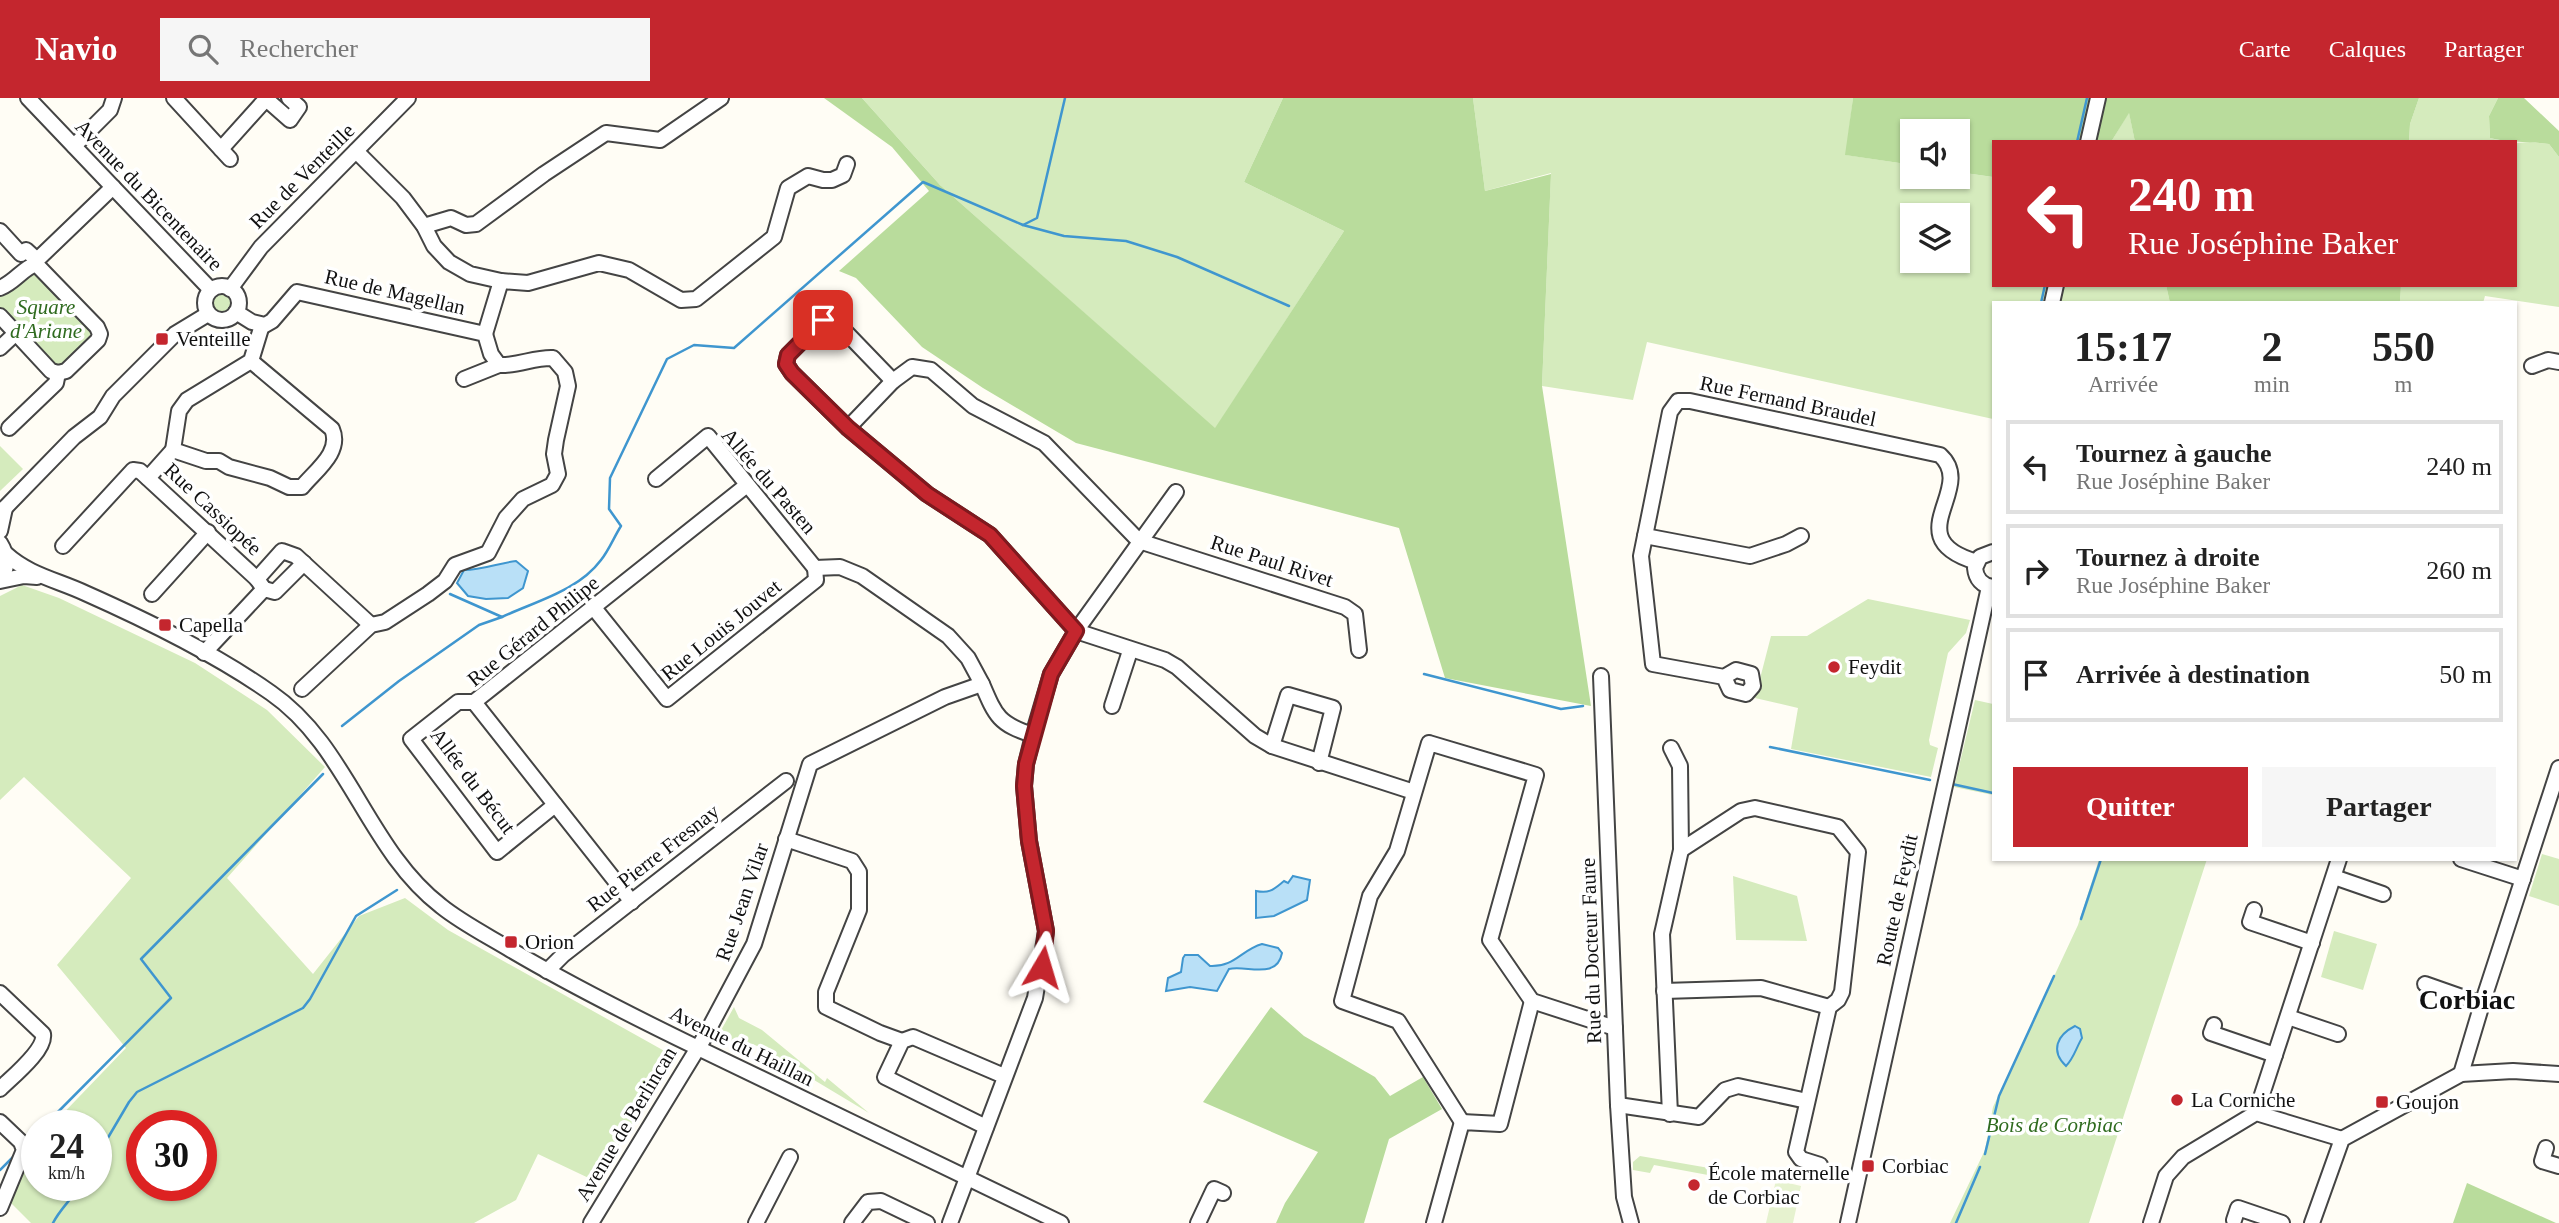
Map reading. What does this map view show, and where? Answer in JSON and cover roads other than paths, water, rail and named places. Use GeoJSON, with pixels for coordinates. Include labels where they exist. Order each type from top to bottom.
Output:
{"type":"FeatureCollection","features":[{"type":"Feature","properties":{"kind":"street","name":"Avenue du Bicentenaire"},"geometry":{"type":"LineString","coordinates":[[28,98],[211,290]]}},
{"type":"Feature","properties":{"kind":"street"},"geometry":{"type":"LineString","coordinates":[[74,146],[110,110],[114,98]]}},
{"type":"Feature","properties":{"kind":"street"},"geometry":{"type":"LineString","coordinates":[[174,98],[225,154],[266,98],[290,120],[299,107],[289,98]]}},
{"type":"Feature","properties":{"kind":"street","name":"Rue de Venteille"},"geometry":{"type":"LineString","coordinates":[[230,289],[261,247],[408,98]]}},
{"type":"Feature","properties":{"kind":"street"},"geometry":{"type":"LineString","coordinates":[[424,226],[451,218],[466,225],[477,224],[544,174],[606,133],[660,140],[721,98]]}},
{"type":"Feature","properties":{"kind":"street"},"geometry":{"type":"LineString","coordinates":[[2088,140],[2098,98]]}},
{"type":"Feature","properties":{"kind":"street"},"geometry":{"type":"LineString","coordinates":[[356,151],[403,198],[424,226],[434,246],[449,262],[470,274],[501,281],[528,283],[599,263],[629,270],[681,300],[696,299],[774,237],[788,188],[808,176],[832,180],[843,175],[847,164]]}},
{"type":"Feature","properties":{"kind":"street"},"geometry":{"type":"LineString","coordinates":[[0,288],[12,284],[37,262],[113,187]]}},
{"type":"Feature","properties":{"kind":"street"},"geometry":{"type":"LineString","coordinates":[[0,231],[21,254],[26,250],[97,327],[100,334],[98,340],[66,371],[58,373],[51,370],[0,316]]}},
{"type":"Feature","properties":{"kind":"street"},"geometry":{"type":"LineString","coordinates":[[485,334],[501,281]]}},
{"type":"Feature","properties":{"kind":"street"},"geometry":{"type":"LineString","coordinates":[[222,286],[230,289],[238,299],[236,312],[225,320],[215,319],[208,314],[205,304],[211,290],[222,286]]}},
{"type":"Feature","properties":{"kind":"street","name":"Rue de Magellan"},"geometry":{"type":"LineString","coordinates":[[262,325],[272,321],[297,292],[485,334],[491,354],[499,365]]}},
{"type":"Feature","properties":{"kind":"street"},"geometry":{"type":"LineString","coordinates":[[63,546],[134,470],[144,474],[173,450],[177,438],[179,411],[187,400],[251,361],[262,325],[236,312]]}},
{"type":"Feature","properties":{"kind":"street"},"geometry":{"type":"LineString","coordinates":[[0,531],[3,511],[74,437],[88,416],[113,396],[176,334],[208,314]]}},
{"type":"Feature","properties":{"kind":"street"},"geometry":{"type":"LineString","coordinates":[[893,381],[830,319],[823,320],[788,355],[786,364],[848,428],[927,494],[990,535],[1076,631],[1130,651],[1165,660],[1177,667],[1255,736],[1272,746],[1414,792]]}},
{"type":"Feature","properties":{"kind":"street"},"geometry":{"type":"LineString","coordinates":[[0,348],[16,333]]}},
{"type":"Feature","properties":{"kind":"street"},"geometry":{"type":"LineString","coordinates":[[302,689],[371,625],[385,622],[428,594],[445,581],[455,565],[488,553],[506,518],[523,499],[552,485],[558,474],[554,454],[568,386],[565,372],[553,358],[509,366],[499,365],[464,379]]}},
{"type":"Feature","properties":{"kind":"street"},"geometry":{"type":"LineString","coordinates":[[2532,366],[2549,360],[2559,362]]}},
{"type":"Feature","properties":{"kind":"street"},"geometry":{"type":"LineString","coordinates":[[173,450],[206,461],[219,461],[229,467],[270,478],[289,487],[302,487],[333,450],[336,439],[332,429],[251,361]]}},
{"type":"Feature","properties":{"kind":"street"},"geometry":{"type":"LineString","coordinates":[[848,428],[893,381],[912,367],[931,370],[973,406],[1044,443],[1139,541]]}},
{"type":"Feature","properties":{"kind":"street"},"geometry":{"type":"LineString","coordinates":[[9,428],[22,405],[56,383],[58,373]]}},
{"type":"Feature","properties":{"kind":"street","name":"Rue Fernand Braudel"},"geometry":{"type":"LineString","coordinates":[[1724,677],[1653,664],[1642,556],[1670,412],[1678,401],[1690,401],[1940,455],[1948,463],[1952,476],[1939,526],[1941,539],[1947,549],[1959,557],[1977,562]]}},
{"type":"Feature","properties":{"kind":"street","name":"Allée du Pasten"},"geometry":{"type":"LineString","coordinates":[[656,479],[708,436],[816,568]]}},
{"type":"Feature","properties":{"kind":"street","name":"Rue Cassiopée"},"geometry":{"type":"LineString","coordinates":[[144,474],[261,584]]}},
{"type":"Feature","properties":{"kind":"street","name":"Rue Gérard Philipe"},"geometry":{"type":"LineString","coordinates":[[632,902],[474,702],[747,485]]}},
{"type":"Feature","properties":{"kind":"street"},"geometry":{"type":"LineString","coordinates":[[950,1223],[969,1179],[1004,1076],[1035,998],[1046,931],[1029,841],[1024,786],[1026,764],[1051,674],[1076,631],[1176,492]]}},
{"type":"Feature","properties":{"kind":"street"},"geometry":{"type":"LineString","coordinates":[[152,594],[208,532]]}},
{"type":"Feature","properties":{"kind":"street"},"geometry":{"type":"LineString","coordinates":[[1646,536],[1750,556],[1801,536]]}},
{"type":"Feature","properties":{"kind":"street","name":"Rue Paul Rivet"},"geometry":{"type":"LineString","coordinates":[[1139,541],[1345,607],[1355,614],[1359,650]]}},
{"type":"Feature","properties":{"kind":"street"},"geometry":{"type":"LineString","coordinates":[[2,547],[22,567],[42,577]]}},
{"type":"Feature","properties":{"kind":"street"},"geometry":{"type":"LineString","coordinates":[[0,581],[7,565],[2,547]]}},
{"type":"Feature","properties":{"kind":"street"},"geometry":{"type":"LineString","coordinates":[[204,653],[261,584],[282,551],[296,556],[371,625]]}},
{"type":"Feature","properties":{"kind":"street"},"geometry":{"type":"LineString","coordinates":[[1991,587],[1983,584],[1976,575],[1977,562],[1985,554],[1992,552]]}},
{"type":"Feature","properties":{"kind":"street"},"geometry":{"type":"LineString","coordinates":[[261,584],[275,592],[304,563]]}},
{"type":"Feature","properties":{"kind":"street"},"geometry":{"type":"LineString","coordinates":[[816,568],[840,567],[862,576],[948,636],[968,658],[997,715],[1008,727],[1033,735]]}},
{"type":"Feature","properties":{"kind":"street","name":"Rue Louis Jouvet"},"geometry":{"type":"LineString","coordinates":[[594,608],[667,699],[817,580],[816,568]]}},
{"type":"Feature","properties":{"kind":"street"},"geometry":{"type":"LineString","coordinates":[[0,581],[24,576],[42,577]]}},
{"type":"Feature","properties":{"kind":"street","name":"Avenue du Haillan"},"geometry":{"type":"LineString","coordinates":[[42,577],[84,592],[204,653],[272,694],[309,726],[380,837],[418,886],[456,917],[607,1004],[1061,1223]]}},
{"type":"Feature","properties":{"kind":"street","name":"Route de Feydit"},"geometry":{"type":"LineString","coordinates":[[1848,1223],[1991,587]]}},
{"type":"Feature","properties":{"kind":"street"},"geometry":{"type":"LineString","coordinates":[[1112,706],[1130,651]]}},
{"type":"Feature","properties":{"kind":"street","name":"Rue du Docteur Faure"},"geometry":{"type":"LineString","coordinates":[[1601,676],[1618,1105],[1624,1197],[1631,1223]]}},
{"type":"Feature","properties":{"kind":"street","name":"Rue Jean Vilar"},"geometry":{"type":"LineString","coordinates":[[697,1047],[754,944],[810,764],[945,697],[982,684]]}},
{"type":"Feature","properties":{"kind":"street"},"geometry":{"type":"LineString","coordinates":[[1272,746],[1288,695],[1333,708],[1319,763]]}},
{"type":"Feature","properties":{"kind":"street","name":"Allée du Bécut"},"geometry":{"type":"LineString","coordinates":[[474,702],[458,702],[411,739],[497,852],[555,805]]}},
{"type":"Feature","properties":{"kind":"street"},"geometry":{"type":"LineString","coordinates":[[1434,1223],[1462,1122],[1398,1021],[1342,1001],[1370,896],[1397,850],[1429,743],[1536,775],[1490,940],[1532,1001],[1615,1028]]}},
{"type":"Feature","properties":{"kind":"street"},"geometry":{"type":"LineString","coordinates":[[1670,1114],[1662,934],[1681,850],[1680,766],[1671,748]]}},
{"type":"Feature","properties":{"kind":"street"},"geometry":{"type":"LineString","coordinates":[[2461,1074],[2559,768]]}},
{"type":"Feature","properties":{"kind":"street","name":"Rue Pierre Fresnay"},"geometry":{"type":"LineString","coordinates":[[547,971],[786,780]]}},
{"type":"Feature","properties":{"kind":"street"},"geometry":{"type":"LineString","coordinates":[[1681,850],[1741,810],[1755,808],[1838,827],[1858,852],[1842,992],[1829,1007],[1796,1152],[1801,1159],[1820,1165]]}},
{"type":"Feature","properties":{"kind":"street"},"geometry":{"type":"LineString","coordinates":[[786,839],[852,861],[859,872],[859,910],[826,992],[826,1007],[880,1033],[902,1041],[913,1037],[1004,1076]]}},
{"type":"Feature","properties":{"kind":"street"},"geometry":{"type":"LineString","coordinates":[[2151,1223],[2166,1175],[2183,1157],[2256,1112],[2338,861]]}},
{"type":"Feature","properties":{"kind":"street"},"geometry":{"type":"LineString","coordinates":[[2467,861],[2523,879]]}},
{"type":"Feature","properties":{"kind":"street"},"geometry":{"type":"LineString","coordinates":[[2334,877],[2383,894]]}},
{"type":"Feature","properties":{"kind":"street"},"geometry":{"type":"LineString","coordinates":[[2254,910],[2250,922],[2312,943]]}},
{"type":"Feature","properties":{"kind":"street"},"geometry":{"type":"LineString","coordinates":[[2425,984],[2482,1004]]}},
{"type":"Feature","properties":{"kind":"street"},"geometry":{"type":"LineString","coordinates":[[1664,991],[1761,988],[1829,1007]]}},
{"type":"Feature","properties":{"kind":"street"},"geometry":{"type":"LineString","coordinates":[[0,1089],[40,1048],[44,1038],[43,1034],[1,995]]}},
{"type":"Feature","properties":{"kind":"street"},"geometry":{"type":"LineString","coordinates":[[1462,1122],[1500,1124],[1532,1001]]}},
{"type":"Feature","properties":{"kind":"street"},"geometry":{"type":"LineString","coordinates":[[2288,1017],[2338,1034]]}},
{"type":"Feature","properties":{"kind":"street"},"geometry":{"type":"LineString","coordinates":[[2214,1025],[2211,1033],[2275,1055]]}},
{"type":"Feature","properties":{"kind":"street"},"geometry":{"type":"LineString","coordinates":[[902,1041],[885,1077],[986,1127]]}},
{"type":"Feature","properties":{"kind":"street","name":"Avenue de Berlincan"},"geometry":{"type":"LineString","coordinates":[[591,1223],[697,1047]]}},
{"type":"Feature","properties":{"kind":"street"},"geometry":{"type":"LineString","coordinates":[[2312,1223],[2342,1139],[2461,1074],[2513,1071],[2559,1074]]}},
{"type":"Feature","properties":{"kind":"street"},"geometry":{"type":"LineString","coordinates":[[1618,1105],[1699,1117],[1726,1090],[1738,1086],[1807,1101]]}},
{"type":"Feature","properties":{"kind":"street"},"geometry":{"type":"LineString","coordinates":[[2256,1112],[2342,1139]]}},
{"type":"Feature","properties":{"kind":"street"},"geometry":{"type":"LineString","coordinates":[[0,1122],[21,1142],[24,1150],[0,1208]]}},
{"type":"Feature","properties":{"kind":"street"},"geometry":{"type":"LineString","coordinates":[[2546,1148],[2542,1161],[2559,1167]]}},
{"type":"Feature","properties":{"kind":"street"},"geometry":{"type":"LineString","coordinates":[[756,1223],[790,1157]]}},
{"type":"Feature","properties":{"kind":"street"},"geometry":{"type":"LineString","coordinates":[[1198,1223],[1214,1189],[1223,1193]]}},
{"type":"Feature","properties":{"kind":"street"},"geometry":{"type":"LineString","coordinates":[[852,1223],[868,1202],[881,1200],[926,1223]]}},
{"type":"Feature","properties":{"kind":"street"},"geometry":{"type":"LineString","coordinates":[[2234,1220],[2238,1208],[2282,1223]]}},
{"type":"Feature","properties":{"kind":"water"},"geometry":{"type":"Polygon","coordinates":[[[516,561],[528,571],[523,588],[508,598],[468,596],[457,583],[464,570],[516,561]]]}},
{"type":"Feature","properties":{"kind":"water"},"geometry":{"type":"Polygon","coordinates":[[[1293,876],[1310,880],[1307,900],[1274,916],[1256,918],[1256,891],[1272,890],[1284,881],[1288,883],[1293,876]]]}},
{"type":"Feature","properties":{"kind":"water"},"geometry":{"type":"Polygon","coordinates":[[[1262,944],[1278,948],[1282,953],[1279,961],[1268,969],[1229,969],[1217,991],[1190,987],[1166,991],[1168,978],[1181,972],[1185,955],[1198,955],[1210,966],[1219,966],[1262,944]]]}},
{"type":"Feature","properties":{"kind":"water"},"geometry":{"type":"Polygon","coordinates":[[[2075,1026],[2080,1029],[2082,1038],[2066,1066],[2058,1055],[2058,1044],[2064,1034],[2075,1026]]]}},
{"type":"Feature","properties":{"kind":"waterway"},"geometry":{"type":"LineString","coordinates":[[450,594],[502,617],[556,594],[592,571],[621,526],[609,509],[610,478],[667,359],[694,345],[734,348],[923,182],[1023,225],[1037,218],[1065,98]]}},
{"type":"Feature","properties":{"kind":"waterway"},"geometry":{"type":"LineString","coordinates":[[2077,140],[2087,98]]}},
{"type":"Feature","properties":{"kind":"waterway"},"geometry":{"type":"LineString","coordinates":[[1023,225],[1064,236],[1126,241],[1177,257],[1289,306]]}},
{"type":"Feature","properties":{"kind":"waterway"},"geometry":{"type":"LineString","coordinates":[[2041,301],[2045,287]]}},
{"type":"Feature","properties":{"kind":"waterway"},"geometry":{"type":"LineString","coordinates":[[342,726],[399,681],[479,625],[502,617]]}},
{"type":"Feature","properties":{"kind":"waterway"},"geometry":{"type":"LineString","coordinates":[[1424,674],[1561,709],[1583,706]]}},
{"type":"Feature","properties":{"kind":"waterway"},"geometry":{"type":"LineString","coordinates":[[1770,747],[1930,780]]}},
{"type":"Feature","properties":{"kind":"waterway"},"geometry":{"type":"LineString","coordinates":[[60,1110],[171,998],[141,959],[323,774]]}},
{"type":"Feature","properties":{"kind":"waterway"},"geometry":{"type":"LineString","coordinates":[[1952,784],[1992,793]]}},
{"type":"Feature","properties":{"kind":"waterway"},"geometry":{"type":"LineString","coordinates":[[2081,919],[2100,861]]}},
{"type":"Feature","properties":{"kind":"waterway"},"geometry":{"type":"LineString","coordinates":[[112,1131],[137,1092],[303,1008],[356,916],[397,890]]}},
{"type":"Feature","properties":{"kind":"waterway"},"geometry":{"type":"LineString","coordinates":[[1985,1154],[1999,1096],[2054,976]]}},
{"type":"Feature","properties":{"kind":"waterway"},"geometry":{"type":"LineString","coordinates":[[0,1170],[14,1156]]}},
{"type":"Feature","properties":{"kind":"waterway"},"geometry":{"type":"LineString","coordinates":[[1956,1223],[1980,1167]]}},
{"type":"Feature","properties":{"kind":"waterway"},"geometry":{"type":"LineString","coordinates":[[53,1223],[68,1201]]}},
{"type":"Feature","properties":{"kind":"place","name":"Venteille"},"geometry":{"type":"Point","coordinates":[162,339]}},
{"type":"Feature","properties":{"kind":"place","name":"Capella"},"geometry":{"type":"Point","coordinates":[165,625]}},
{"type":"Feature","properties":{"kind":"place","name":"Feydit"},"geometry":{"type":"Point","coordinates":[1834,667]}},
{"type":"Feature","properties":{"kind":"place","name":"Orion"},"geometry":{"type":"Point","coordinates":[511,942]}},
{"type":"Feature","properties":{"kind":"place","name":"La Corniche"},"geometry":{"type":"Point","coordinates":[2177,1100]}},
{"type":"Feature","properties":{"kind":"place","name":"Goujon"},"geometry":{"type":"Point","coordinates":[2382,1102]}},
{"type":"Feature","properties":{"kind":"place","name":"Corbiac"},"geometry":{"type":"Point","coordinates":[1868,1166]}},
{"type":"Feature","properties":{"kind":"place","name":"École maternelle de Corbiac"},"geometry":{"type":"Point","coordinates":[1694,1185]}},
{"type":"Feature","properties":{"kind":"district","name":"Corbiac"},"geometry":{"type":"Point","coordinates":[2467,999]}},
{"type":"Feature","properties":{"kind":"park label","name":"Square d'Ariane"},"geometry":{"type":"Point","coordinates":[46,319]}},
{"type":"Feature","properties":{"kind":"park label","name":"Bois de Corbiac"},"geometry":{"type":"Point","coordinates":[2054,1125]}}]}
